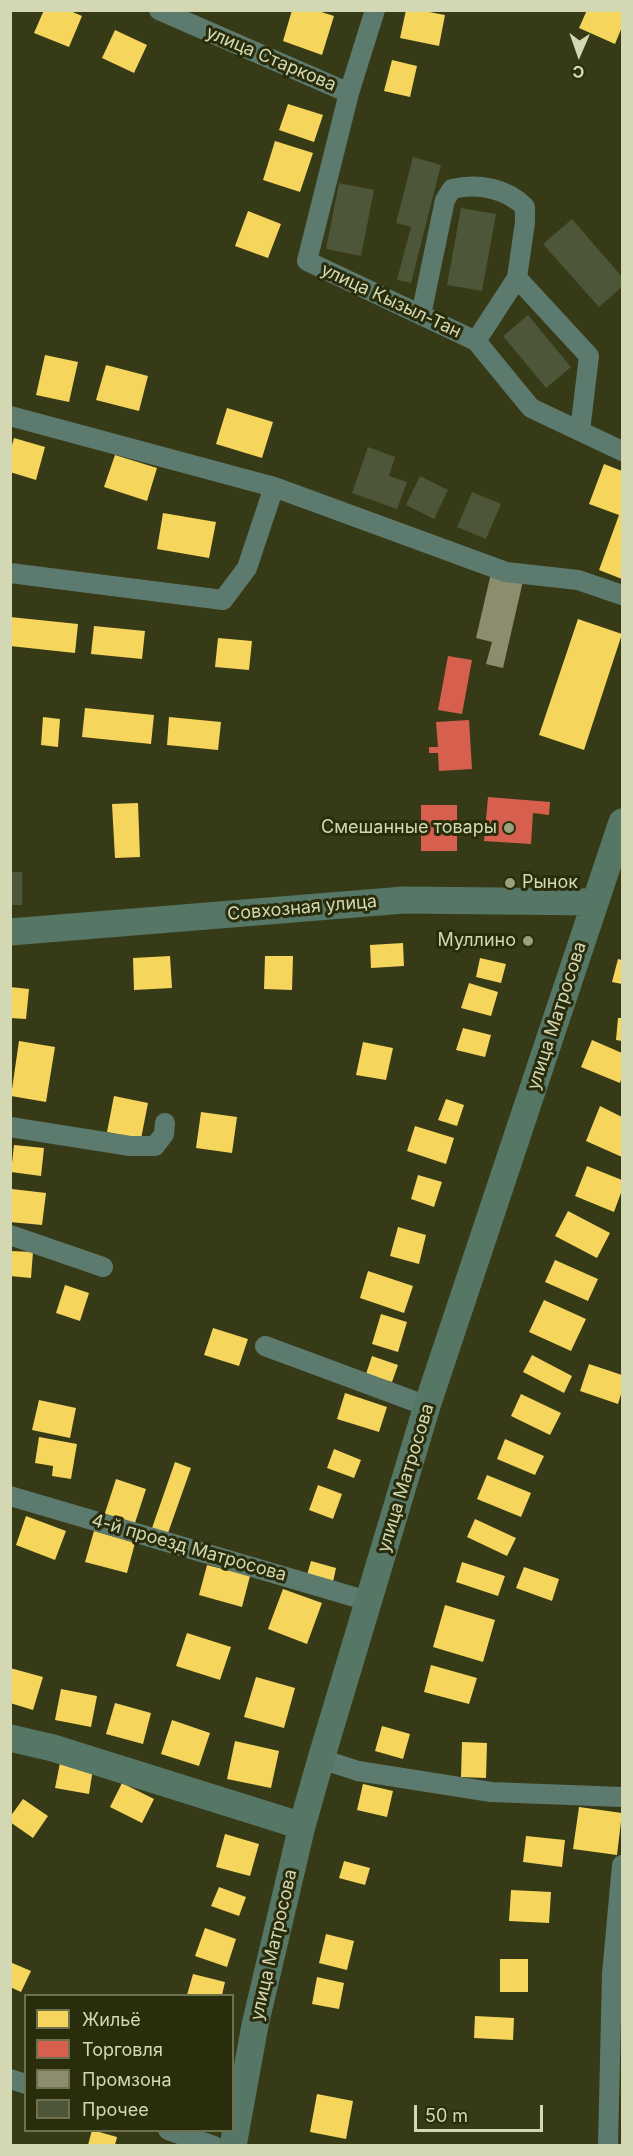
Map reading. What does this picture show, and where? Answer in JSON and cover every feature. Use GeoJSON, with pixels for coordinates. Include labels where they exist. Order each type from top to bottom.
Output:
{"type":"FeatureCollection","features":[{"type":"Feature","properties":{"kind":"main road","name":"улица Матросова"},"geometry":{"type":"LineString","coordinates":[[233,2145],[255,2025],[302,1826],[321,1759],[427,1406],[622,822]]}},
{"type":"Feature","properties":{"kind":"main road","name":"Совхозная улица"},"geometry":{"type":"LineString","coordinates":[[10,932],[404,900],[595,902]]}},
{"type":"Feature","properties":{"kind":"main road"},"geometry":{"type":"LineString","coordinates":[[10,1738],[53,1748],[302,1826]]}},
{"type":"Feature","properties":{"kind":"street","name":"улица Старкова"},"geometry":{"type":"LineString","coordinates":[[159,10],[349,93]]}},
{"type":"Feature","properties":{"kind":"street","name":"улица Кызыл-Тан"},"geometry":{"type":"LineString","coordinates":[[375,10],[349,93],[307,261],[476,341],[531,408],[622,451]]}},
{"type":"Feature","properties":{"kind":"street"},"geometry":{"type":"LineString","coordinates":[[421,315],[445,200],[452,189],[466,185],[503,191],[525,207],[517,278],[476,341]]}},
{"type":"Feature","properties":{"kind":"street"},"geometry":{"type":"LineString","coordinates":[[517,278],[589,356],[580,431]]}},
{"type":"Feature","properties":{"kind":"street"},"geometry":{"type":"LineString","coordinates":[[10,416],[273,487],[506,572],[578,580],[622,595]]}},
{"type":"Feature","properties":{"kind":"street"},"geometry":{"type":"LineString","coordinates":[[10,573],[223,600],[247,568],[273,487]]}},
{"type":"Feature","properties":{"kind":"street"},"geometry":{"type":"LineString","coordinates":[[10,1127],[130,1146],[155,1146],[164,1134],[165,1123]]}},
{"type":"Feature","properties":{"kind":"street"},"geometry":{"type":"LineString","coordinates":[[10,1235],[103,1267]]}},
{"type":"Feature","properties":{"kind":"street"},"geometry":{"type":"LineString","coordinates":[[265,1346],[427,1406]]}},
{"type":"Feature","properties":{"kind":"street","name":"4-й проезд Матросова"},"geometry":{"type":"LineString","coordinates":[[10,1496],[368,1601]]}},
{"type":"Feature","properties":{"kind":"street"},"geometry":{"type":"LineString","coordinates":[[321,1759],[358,1771],[491,1792],[622,1797]]}},
{"type":"Feature","properties":{"kind":"street"},"geometry":{"type":"LineString","coordinates":[[608,2145],[612,1974],[622,1865]]}},
{"type":"Feature","properties":{"kind":"street"},"geometry":{"type":"LineString","coordinates":[[174,2132],[214,2145]]}},
{"type":"Feature","properties":{"kind":"building: Жильё"},"geometry":{"type":"Polygon","coordinates":[[[44,10],[68,10],[82,16],[69,47],[34,33],[44,10]]]}},
{"type":"Feature","properties":{"kind":"building: Жильё"},"geometry":{"type":"Polygon","coordinates":[[[292,10],[315,10],[334,16],[322,55],[283,41],[292,10]]]}},
{"type":"Feature","properties":{"kind":"building: Жильё"},"geometry":{"type":"Polygon","coordinates":[[[406,10],[445,15],[439,46],[400,38],[406,10]]]}},
{"type":"Feature","properties":{"kind":"building: Жильё"},"geometry":{"type":"Polygon","coordinates":[[[587,10],[622,12],[622,27],[615,44],[579,28],[587,10]]]}},
{"type":"Feature","properties":{"kind":"building: Жильё"},"geometry":{"type":"Polygon","coordinates":[[[115,30],[147,45],[134,73],[102,58],[115,30]]]}},
{"type":"Feature","properties":{"kind":"building: Жильё"},"geometry":{"type":"Polygon","coordinates":[[[392,60],[417,66],[410,97],[384,91],[392,60]]]}},
{"type":"Feature","properties":{"kind":"building: Жильё"},"geometry":{"type":"Polygon","coordinates":[[[288,104],[323,115],[314,142],[279,130],[288,104]]]}},
{"type":"Feature","properties":{"kind":"building: Жильё"},"geometry":{"type":"Polygon","coordinates":[[[275,141],[313,153],[300,192],[263,180],[275,141]]]}},
{"type":"Feature","properties":{"kind":"building: Жильё"},"geometry":{"type":"Polygon","coordinates":[[[248,211],[281,224],[268,258],[235,246],[248,211]]]}},
{"type":"Feature","properties":{"kind":"building: Жильё"},"geometry":{"type":"Polygon","coordinates":[[[45,355],[78,362],[69,402],[36,395],[45,355]]]}},
{"type":"Feature","properties":{"kind":"building: Жильё"},"geometry":{"type":"Polygon","coordinates":[[[106,365],[148,376],[139,411],[96,400],[106,365]]]}},
{"type":"Feature","properties":{"kind":"building: Жильё"},"geometry":{"type":"Polygon","coordinates":[[[227,408],[273,422],[262,458],[216,444],[227,408]]]}},
{"type":"Feature","properties":{"kind":"building: Жильё"},"geometry":{"type":"Polygon","coordinates":[[[14,438],[45,447],[36,480],[10,472],[10,452],[14,438]]]}},
{"type":"Feature","properties":{"kind":"building: Жильё"},"geometry":{"type":"Polygon","coordinates":[[[115,455],[157,468],[147,501],[104,487],[115,455]]]}},
{"type":"Feature","properties":{"kind":"building: Жильё"},"geometry":{"type":"Polygon","coordinates":[[[604,464],[622,471],[622,579],[599,570],[619,515],[589,504],[604,464]]]}},
{"type":"Feature","properties":{"kind":"building: Жильё"},"geometry":{"type":"Polygon","coordinates":[[[163,513],[216,522],[209,558],[157,549],[163,513]]]}},
{"type":"Feature","properties":{"kind":"building: Жильё"},"geometry":{"type":"Polygon","coordinates":[[[10,617],[78,624],[75,653],[10,646],[10,617]]]}},
{"type":"Feature","properties":{"kind":"building: Жильё"},"geometry":{"type":"Polygon","coordinates":[[[578,619],[622,634],[584,750],[539,735],[578,619]]]}},
{"type":"Feature","properties":{"kind":"building: Жильё"},"geometry":{"type":"Polygon","coordinates":[[[94,626],[145,631],[142,659],[91,654],[94,626]]]}},
{"type":"Feature","properties":{"kind":"building: Жильё"},"geometry":{"type":"Polygon","coordinates":[[[218,638],[252,641],[249,670],[215,667],[218,638]]]}},
{"type":"Feature","properties":{"kind":"building: Жильё"},"geometry":{"type":"Polygon","coordinates":[[[85,708],[154,715],[151,744],[82,737],[85,708]]]}},
{"type":"Feature","properties":{"kind":"building: Жильё"},"geometry":{"type":"Polygon","coordinates":[[[43,717],[60,719],[58,747],[41,745],[43,717]]]}},
{"type":"Feature","properties":{"kind":"building: Жильё"},"geometry":{"type":"Polygon","coordinates":[[[169,717],[221,722],[218,750],[167,745],[169,717]]]}},
{"type":"Feature","properties":{"kind":"building: Жильё"},"geometry":{"type":"Polygon","coordinates":[[[138,803],[140,857],[115,858],[112,804],[138,803]]]}},
{"type":"Feature","properties":{"kind":"building: Жильё"},"geometry":{"type":"Polygon","coordinates":[[[403,943],[404,966],[371,968],[370,945],[403,943]]]}},
{"type":"Feature","properties":{"kind":"building: Жильё"},"geometry":{"type":"Polygon","coordinates":[[[170,956],[172,988],[134,990],[133,958],[170,956]]]}},
{"type":"Feature","properties":{"kind":"building: Жильё"},"geometry":{"type":"Polygon","coordinates":[[[265,956],[293,956],[292,990],[264,989],[265,956]]]}},
{"type":"Feature","properties":{"kind":"building: Жильё"},"geometry":{"type":"Polygon","coordinates":[[[480,958],[506,964],[501,983],[476,977],[480,958]]]}},
{"type":"Feature","properties":{"kind":"building: Жильё"},"geometry":{"type":"Polygon","coordinates":[[[618,959],[622,960],[622,984],[612,982],[618,959]]]}},
{"type":"Feature","properties":{"kind":"building: Жильё"},"geometry":{"type":"Polygon","coordinates":[[[469,983],[498,992],[491,1016],[461,1008],[469,983]]]}},
{"type":"Feature","properties":{"kind":"building: Жильё"},"geometry":{"type":"Polygon","coordinates":[[[10,987],[29,989],[26,1019],[10,1018],[10,987]]]}},
{"type":"Feature","properties":{"kind":"building: Жильё"},"geometry":{"type":"Polygon","coordinates":[[[618,1018],[622,1018],[622,1041],[616,1040],[618,1018]]]}},
{"type":"Feature","properties":{"kind":"building: Жильё"},"geometry":{"type":"Polygon","coordinates":[[[463,1028],[491,1035],[485,1057],[456,1050],[463,1028]]]}},
{"type":"Feature","properties":{"kind":"building: Жильё"},"geometry":{"type":"Polygon","coordinates":[[[592,1040],[622,1053],[620,1083],[581,1067],[592,1040]]]}},
{"type":"Feature","properties":{"kind":"building: Жильё"},"geometry":{"type":"Polygon","coordinates":[[[19,1041],[55,1047],[46,1102],[11,1096],[19,1041]]]}},
{"type":"Feature","properties":{"kind":"building: Жильё"},"geometry":{"type":"Polygon","coordinates":[[[363,1042],[393,1048],[386,1080],[356,1075],[363,1042]]]}},
{"type":"Feature","properties":{"kind":"building: Жильё"},"geometry":{"type":"Polygon","coordinates":[[[114,1096],[148,1103],[141,1139],[107,1132],[114,1096]]]}},
{"type":"Feature","properties":{"kind":"building: Жильё"},"geometry":{"type":"Polygon","coordinates":[[[446,1099],[464,1105],[457,1126],[438,1120],[446,1099]]]}},
{"type":"Feature","properties":{"kind":"building: Жильё"},"geometry":{"type":"Polygon","coordinates":[[[600,1106],[622,1117],[622,1157],[586,1141],[600,1106]]]}},
{"type":"Feature","properties":{"kind":"building: Жильё"},"geometry":{"type":"Polygon","coordinates":[[[201,1112],[237,1117],[232,1153],[196,1148],[201,1112]]]}},
{"type":"Feature","properties":{"kind":"building: Жильё"},"geometry":{"type":"Polygon","coordinates":[[[415,1126],[454,1138],[446,1164],[407,1151],[415,1126]]]}},
{"type":"Feature","properties":{"kind":"building: Жильё"},"geometry":{"type":"Polygon","coordinates":[[[14,1145],[44,1148],[41,1176],[11,1172],[14,1145]]]}},
{"type":"Feature","properties":{"kind":"building: Жильё"},"geometry":{"type":"Polygon","coordinates":[[[587,1166],[622,1180],[622,1190],[614,1212],[575,1196],[587,1166]]]}},
{"type":"Feature","properties":{"kind":"building: Жильё"},"geometry":{"type":"Polygon","coordinates":[[[418,1175],[442,1182],[434,1207],[411,1199],[418,1175]]]}},
{"type":"Feature","properties":{"kind":"building: Жильё"},"geometry":{"type":"Polygon","coordinates":[[[12,1189],[46,1193],[42,1225],[10,1222],[12,1189]]]}},
{"type":"Feature","properties":{"kind":"building: Жильё"},"geometry":{"type":"Polygon","coordinates":[[[568,1211],[610,1233],[597,1258],[555,1236],[568,1211]]]}},
{"type":"Feature","properties":{"kind":"building: Жильё"},"geometry":{"type":"Polygon","coordinates":[[[398,1227],[426,1235],[419,1264],[390,1256],[398,1227]]]}},
{"type":"Feature","properties":{"kind":"building: Жильё"},"geometry":{"type":"Polygon","coordinates":[[[10,1251],[33,1252],[31,1278],[10,1276],[10,1251]]]}},
{"type":"Feature","properties":{"kind":"building: Жильё"},"geometry":{"type":"Polygon","coordinates":[[[555,1260],[598,1279],[588,1301],[545,1282],[555,1260]]]}},
{"type":"Feature","properties":{"kind":"building: Жильё"},"geometry":{"type":"Polygon","coordinates":[[[368,1271],[413,1286],[404,1313],[360,1298],[368,1271]]]}},
{"type":"Feature","properties":{"kind":"building: Жильё"},"geometry":{"type":"Polygon","coordinates":[[[65,1285],[89,1293],[80,1321],[56,1313],[65,1285]]]}},
{"type":"Feature","properties":{"kind":"building: Жильё"},"geometry":{"type":"Polygon","coordinates":[[[544,1300],[586,1319],[571,1351],[529,1332],[544,1300]]]}},
{"type":"Feature","properties":{"kind":"building: Жильё"},"geometry":{"type":"Polygon","coordinates":[[[381,1314],[407,1322],[398,1352],[372,1344],[381,1314]]]}},
{"type":"Feature","properties":{"kind":"building: Жильё"},"geometry":{"type":"Polygon","coordinates":[[[213,1328],[248,1339],[239,1366],[204,1355],[213,1328]]]}},
{"type":"Feature","properties":{"kind":"building: Жильё"},"geometry":{"type":"Polygon","coordinates":[[[532,1355],[572,1376],[564,1393],[523,1372],[532,1355]]]}},
{"type":"Feature","properties":{"kind":"building: Жильё"},"geometry":{"type":"Polygon","coordinates":[[[372,1356],[398,1365],[392,1382],[366,1374],[372,1356]]]}},
{"type":"Feature","properties":{"kind":"building: Жильё"},"geometry":{"type":"Polygon","coordinates":[[[589,1364],[622,1375],[622,1391],[618,1404],[580,1391],[589,1364]]]}},
{"type":"Feature","properties":{"kind":"building: Жильё"},"geometry":{"type":"Polygon","coordinates":[[[345,1393],[387,1407],[379,1432],[337,1419],[345,1393]]]}},
{"type":"Feature","properties":{"kind":"building: Жильё"},"geometry":{"type":"Polygon","coordinates":[[[521,1394],[561,1413],[550,1435],[511,1416],[521,1394]]]}},
{"type":"Feature","properties":{"kind":"building: Жильё"},"geometry":{"type":"Polygon","coordinates":[[[39,1400],[76,1408],[70,1438],[32,1430],[39,1400]]]}},
{"type":"Feature","properties":{"kind":"building: Жильё"},"geometry":{"type":"Polygon","coordinates":[[[39,1437],[77,1444],[71,1479],[52,1476],[53,1466],[35,1463],[39,1437]]]}},
{"type":"Feature","properties":{"kind":"building: Жильё"},"geometry":{"type":"Polygon","coordinates":[[[505,1439],[544,1456],[535,1475],[497,1459],[505,1439]]]}},
{"type":"Feature","properties":{"kind":"building: Жильё"},"geometry":{"type":"Polygon","coordinates":[[[334,1449],[361,1460],[354,1478],[327,1468],[334,1449]]]}},
{"type":"Feature","properties":{"kind":"building: Жильё"},"geometry":{"type":"Polygon","coordinates":[[[175,1462],[191,1468],[168,1533],[152,1528],[175,1462]]]}},
{"type":"Feature","properties":{"kind":"building: Жильё"},"geometry":{"type":"Polygon","coordinates":[[[487,1475],[531,1493],[521,1517],[477,1499],[487,1475]]]}},
{"type":"Feature","properties":{"kind":"building: Жильё"},"geometry":{"type":"Polygon","coordinates":[[[116,1479],[146,1489],[134,1526],[104,1516],[116,1479]]]}},
{"type":"Feature","properties":{"kind":"building: Жильё"},"geometry":{"type":"Polygon","coordinates":[[[318,1485],[342,1494],[333,1519],[309,1510],[318,1485]]]}},
{"type":"Feature","properties":{"kind":"building: Жильё"},"geometry":{"type":"Polygon","coordinates":[[[26,1516],[66,1531],[55,1560],[16,1545],[26,1516]]]}},
{"type":"Feature","properties":{"kind":"building: Жильё"},"geometry":{"type":"Polygon","coordinates":[[[475,1519],[516,1538],[507,1556],[467,1537],[475,1519]]]}},
{"type":"Feature","properties":{"kind":"building: Жильё"},"geometry":{"type":"Polygon","coordinates":[[[94,1531],[135,1543],[127,1573],[85,1562],[94,1531]]]}},
{"type":"Feature","properties":{"kind":"building: Жильё"},"geometry":{"type":"Polygon","coordinates":[[[311,1561],[336,1568],[333,1582],[307,1575],[311,1561]]]}},
{"type":"Feature","properties":{"kind":"building: Жильё"},"geometry":{"type":"Polygon","coordinates":[[[462,1562],[505,1576],[498,1596],[456,1582],[462,1562]]]}},
{"type":"Feature","properties":{"kind":"building: Жильё"},"geometry":{"type":"Polygon","coordinates":[[[207,1565],[250,1576],[242,1607],[199,1595],[207,1565]]]}},
{"type":"Feature","properties":{"kind":"building: Жильё"},"geometry":{"type":"Polygon","coordinates":[[[524,1567],[559,1579],[552,1601],[516,1588],[524,1567]]]}},
{"type":"Feature","properties":{"kind":"building: Жильё"},"geometry":{"type":"Polygon","coordinates":[[[283,1589],[322,1603],[307,1644],[268,1629],[283,1589]]]}},
{"type":"Feature","properties":{"kind":"building: Жильё"},"geometry":{"type":"Polygon","coordinates":[[[445,1605],[495,1620],[483,1662],[433,1647],[445,1605]]]}},
{"type":"Feature","properties":{"kind":"building: Жильё"},"geometry":{"type":"Polygon","coordinates":[[[187,1633],[231,1647],[220,1680],[176,1666],[187,1633]]]}},
{"type":"Feature","properties":{"kind":"building: Жильё"},"geometry":{"type":"Polygon","coordinates":[[[431,1665],[477,1678],[469,1704],[424,1692],[431,1665]]]}},
{"type":"Feature","properties":{"kind":"building: Жильё"},"geometry":{"type":"Polygon","coordinates":[[[10,1668],[43,1677],[33,1710],[10,1703],[10,1668]]]}},
{"type":"Feature","properties":{"kind":"building: Жильё"},"geometry":{"type":"Polygon","coordinates":[[[256,1677],[295,1688],[284,1728],[244,1717],[256,1677]]]}},
{"type":"Feature","properties":{"kind":"building: Жильё"},"geometry":{"type":"Polygon","coordinates":[[[61,1689],[97,1696],[91,1727],[55,1720],[61,1689]]]}},
{"type":"Feature","properties":{"kind":"building: Жильё"},"geometry":{"type":"Polygon","coordinates":[[[115,1703],[151,1713],[143,1744],[106,1734],[115,1703]]]}},
{"type":"Feature","properties":{"kind":"building: Жильё"},"geometry":{"type":"Polygon","coordinates":[[[172,1720],[210,1733],[199,1766],[161,1754],[172,1720]]]}},
{"type":"Feature","properties":{"kind":"building: Жильё"},"geometry":{"type":"Polygon","coordinates":[[[382,1726],[410,1734],[403,1759],[375,1751],[382,1726]]]}},
{"type":"Feature","properties":{"kind":"building: Жильё"},"geometry":{"type":"Polygon","coordinates":[[[235,1741],[279,1751],[271,1788],[227,1779],[235,1741]]]}},
{"type":"Feature","properties":{"kind":"building: Жильё"},"geometry":{"type":"Polygon","coordinates":[[[462,1742],[487,1743],[486,1778],[461,1777],[462,1742]]]}},
{"type":"Feature","properties":{"kind":"building: Жильё"},"geometry":{"type":"Polygon","coordinates":[[[60,1763],[93,1769],[89,1794],[55,1788],[60,1763]]]}},
{"type":"Feature","properties":{"kind":"building: Жильё"},"geometry":{"type":"Polygon","coordinates":[[[122,1783],[154,1799],[142,1823],[110,1807],[122,1783]]]}},
{"type":"Feature","properties":{"kind":"building: Жильё"},"geometry":{"type":"Polygon","coordinates":[[[363,1784],[393,1791],[387,1817],[357,1810],[363,1784]]]}},
{"type":"Feature","properties":{"kind":"building: Жильё"},"geometry":{"type":"Polygon","coordinates":[[[23,1799],[48,1816],[33,1838],[10,1822],[10,1817],[23,1799]]]}},
{"type":"Feature","properties":{"kind":"building: Жильё"},"geometry":{"type":"Polygon","coordinates":[[[579,1807],[622,1813],[617,1855],[573,1849],[579,1807]]]}},
{"type":"Feature","properties":{"kind":"building: Жильё"},"geometry":{"type":"Polygon","coordinates":[[[225,1834],[259,1844],[250,1876],[216,1867],[225,1834]]]}},
{"type":"Feature","properties":{"kind":"building: Жильё"},"geometry":{"type":"Polygon","coordinates":[[[526,1836],[565,1840],[562,1867],[523,1862],[526,1836]]]}},
{"type":"Feature","properties":{"kind":"building: Жильё"},"geometry":{"type":"Polygon","coordinates":[[[344,1861],[370,1868],[365,1885],[339,1878],[344,1861]]]}},
{"type":"Feature","properties":{"kind":"building: Жильё"},"geometry":{"type":"Polygon","coordinates":[[[219,1887],[246,1897],[239,1916],[211,1906],[219,1887]]]}},
{"type":"Feature","properties":{"kind":"building: Жильё"},"geometry":{"type":"Polygon","coordinates":[[[511,1890],[551,1892],[549,1923],[509,1921],[511,1890]]]}},
{"type":"Feature","properties":{"kind":"building: Жильё"},"geometry":{"type":"Polygon","coordinates":[[[205,1928],[236,1939],[227,1967],[195,1956],[205,1928]]]}},
{"type":"Feature","properties":{"kind":"building: Жильё"},"geometry":{"type":"Polygon","coordinates":[[[326,1934],[354,1941],[347,1970],[319,1963],[326,1934]]]}},
{"type":"Feature","properties":{"kind":"building: Жильё"},"geometry":{"type":"Polygon","coordinates":[[[500,1959],[528,1959],[528,1992],[500,1992],[500,1959]]]}},
{"type":"Feature","properties":{"kind":"building: Жильё"},"geometry":{"type":"Polygon","coordinates":[[[10,1962],[31,1971],[21,1992],[10,1987],[10,1962]]]}},
{"type":"Feature","properties":{"kind":"building: Жильё"},"geometry":{"type":"Polygon","coordinates":[[[193,1974],[225,1982],[222,1994],[187,1994],[193,1974]]]}},
{"type":"Feature","properties":{"kind":"building: Жильё"},"geometry":{"type":"Polygon","coordinates":[[[317,1977],[344,1983],[339,2009],[312,2004],[317,1977]]]}},
{"type":"Feature","properties":{"kind":"building: Жильё"},"geometry":{"type":"Polygon","coordinates":[[[475,2016],[514,2018],[513,2040],[474,2038],[475,2016]]]}},
{"type":"Feature","properties":{"kind":"building: Жильё"},"geometry":{"type":"Polygon","coordinates":[[[317,2094],[353,2101],[346,2139],[310,2132],[317,2094]]]}},
{"type":"Feature","properties":{"kind":"building: Жильё"},"geometry":{"type":"Polygon","coordinates":[[[91,2132],[117,2137],[115,2145],[88,2145],[91,2132]]]}},
{"type":"Feature","properties":{"kind":"building: Торговля"},"geometry":{"type":"Polygon","coordinates":[[[448,656],[472,660],[462,714],[438,710],[448,656]]]}},
{"type":"Feature","properties":{"kind":"building: Торговля"},"geometry":{"type":"Polygon","coordinates":[[[469,720],[472,769],[439,771],[438,753],[429,753],[429,747],[438,747],[436,722],[469,720]]]}},
{"type":"Feature","properties":{"kind":"building: Торговля","name":"Смешанные товары"},"geometry":{"type":"Polygon","coordinates":[[[488,797],[550,802],[549,815],[533,813],[531,844],[484,841],[488,797]]]}},
{"type":"Feature","properties":{"kind":"building: Торговля"},"geometry":{"type":"Polygon","coordinates":[[[421,805],[457,805],[457,851],[421,851],[421,805]]]}},
{"type":"Feature","properties":{"kind":"building: Промзона"},"geometry":{"type":"Polygon","coordinates":[[[491,573],[523,581],[503,668],[486,664],[492,642],[476,638],[491,573]]]}},
{"type":"Feature","properties":{"kind":"building: Прочее"},"geometry":{"type":"Polygon","coordinates":[[[413,157],[441,165],[411,283],[397,280],[411,227],[396,223],[413,157]]]}},
{"type":"Feature","properties":{"kind":"building: Прочее"},"geometry":{"type":"Polygon","coordinates":[[[339,183],[374,190],[361,256],[326,249],[339,183]]]}},
{"type":"Feature","properties":{"kind":"building: Прочее"},"geometry":{"type":"Polygon","coordinates":[[[461,208],[496,214],[482,291],[447,285],[461,208]]]}},
{"type":"Feature","properties":{"kind":"building: Прочее"},"geometry":{"type":"Polygon","coordinates":[[[572,219],[622,277],[622,287],[599,307],[543,244],[572,219]]]}},
{"type":"Feature","properties":{"kind":"building: Прочее"},"geometry":{"type":"Polygon","coordinates":[[[528,315],[571,367],[546,388],[503,336],[528,315]]]}},
{"type":"Feature","properties":{"kind":"building: Прочее"},"geometry":{"type":"Polygon","coordinates":[[[368,447],[395,457],[389,476],[407,482],[397,509],[352,493],[368,447]]]}},
{"type":"Feature","properties":{"kind":"building: Прочее"},"geometry":{"type":"Polygon","coordinates":[[[420,476],[448,490],[434,519],[406,505],[420,476]]]}},
{"type":"Feature","properties":{"kind":"building: Прочее"},"geometry":{"type":"Polygon","coordinates":[[[472,492],[501,504],[486,539],[457,527],[472,492]]]}},
{"type":"Feature","properties":{"kind":"building: Прочее"},"geometry":{"type":"Polygon","coordinates":[[[10,872],[22,872],[22,905],[10,905],[10,872]]]}},
{"type":"Feature","properties":{"kind":"place","name":"Смешанные товары"},"geometry":{"type":"Point","coordinates":[509,828]}},
{"type":"Feature","properties":{"kind":"place","name":"Рынок"},"geometry":{"type":"Point","coordinates":[510,883]}},
{"type":"Feature","properties":{"kind":"place","name":"Муллино"},"geometry":{"type":"Point","coordinates":[528,941]}}]}
